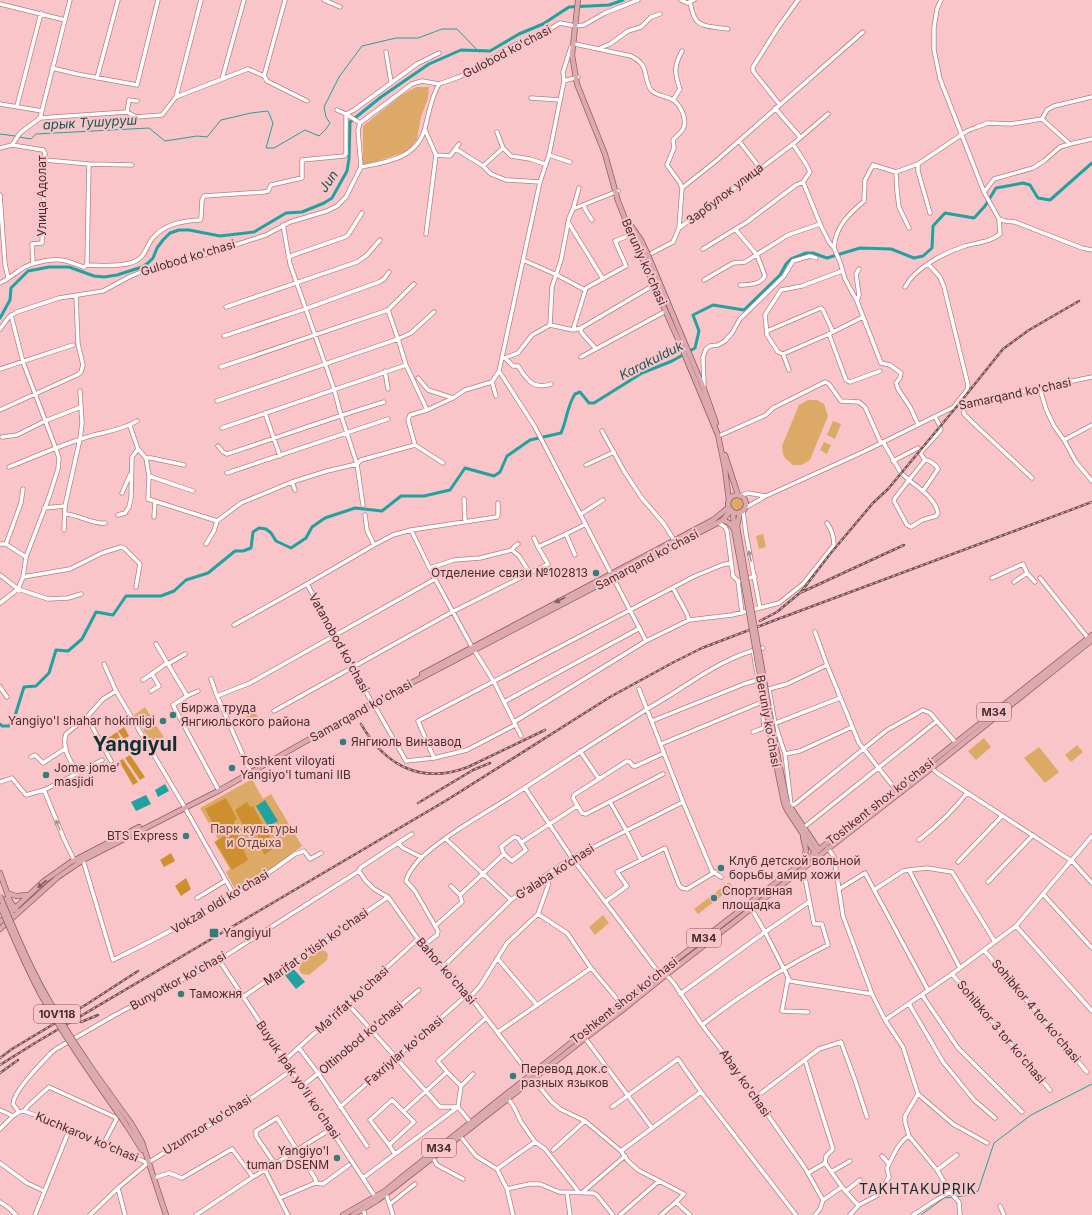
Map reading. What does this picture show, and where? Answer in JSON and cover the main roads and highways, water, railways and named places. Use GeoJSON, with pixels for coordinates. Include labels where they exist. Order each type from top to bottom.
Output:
{"type":"FeatureCollection","features":[{"type":"Feature","properties":{"kind":"main road","name":"Beruniy ko'chasi"},"geometry":{"type":"LineString","coordinates":[[579,0],[572,55],[577,77],[591,116],[607,153],[616,191],[630,235],[644,266],[668,310]]}},
{"type":"Feature","properties":{"kind":"main road","name":"Beruniy ko'chasi"},"geometry":{"type":"LineString","coordinates":[[616,191],[629,225],[638,236],[645,249],[668,310],[702,390],[720,435],[732,481],[739,496],[745,500],[737,526],[742,567]]}},
{"type":"Feature","properties":{"kind":"main road"},"geometry":{"type":"LineString","coordinates":[[630,235],[634,234],[638,236]]}},
{"type":"Feature","properties":{"kind":"main road"},"geometry":{"type":"LineString","coordinates":[[644,266],[649,268],[650,262]]}},
{"type":"Feature","properties":{"kind":"main road","name":"Beruniy ko'chasi"},"geometry":{"type":"LineString","coordinates":[[702,390],[718,435],[734,529],[778,762],[788,805],[801,830],[818,853]]}},
{"type":"Feature","properties":{"kind":"main road"},"geometry":{"type":"LineString","coordinates":[[729,501],[732,497],[739,496]]}},
{"type":"Feature","properties":{"kind":"main road"},"geometry":{"type":"LineString","coordinates":[[731,510],[743,510]]}},
{"type":"Feature","properties":{"kind":"main road","name":"Samarqand ko'chasi"},"geometry":{"type":"LineString","coordinates":[[14,912],[58,877],[83,860],[250,772],[372,702],[473,648],[612,576],[721,522],[731,510]]}},
{"type":"Feature","properties":{"kind":"main road","name":"Samarqand ko'chasi"},"geometry":{"type":"LineString","coordinates":[[612,576],[674,540],[731,510]]}},
{"type":"Feature","properties":{"kind":"main road"},"geometry":{"type":"LineString","coordinates":[[721,522],[729,523],[734,529]]}},
{"type":"Feature","properties":{"kind":"main road","name":"Toshkent shox ko'chasi"},"geometry":{"type":"LineString","coordinates":[[584,1036],[625,1008],[662,974],[802,866],[896,790],[1091,638]]}},
{"type":"Feature","properties":{"kind":"main road","name":"Toshkent shox ko'chasi"},"geometry":{"type":"LineString","coordinates":[[827,846],[932,768],[1091,638]]}},
{"type":"Feature","properties":{"kind":"main road","name":"Samarqand ko'chasi"},"geometry":{"type":"LineString","coordinates":[[1,925],[44,881],[74,860],[184,807],[250,772]]}},
{"type":"Feature","properties":{"kind":"main road","name":"Beruniy ko'chasi"},"geometry":{"type":"LineString","coordinates":[[801,830],[807,834],[818,853]]}},
{"type":"Feature","properties":{"kind":"main road"},"geometry":{"type":"LineString","coordinates":[[801,830],[806,850],[802,866]]}},
{"type":"Feature","properties":{"kind":"main road"},"geometry":{"type":"LineString","coordinates":[[807,834],[817,842],[827,846]]}},
{"type":"Feature","properties":{"kind":"main road"},"geometry":{"type":"LineString","coordinates":[[0,873],[14,912]]}},
{"type":"Feature","properties":{"kind":"main road"},"geometry":{"type":"LineString","coordinates":[[0,882],[14,912]]}},
{"type":"Feature","properties":{"kind":"main road"},"geometry":{"type":"LineString","coordinates":[[7,893],[16,896],[30,895]]}},
{"type":"Feature","properties":{"kind":"main road","name":"10V118"},"geometry":{"type":"LineString","coordinates":[[0,896],[36,977],[54,1010],[84,1059],[129,1124]]}},
{"type":"Feature","properties":{"kind":"main road","name":"Toshkent shox ko'chasi"},"geometry":{"type":"LineString","coordinates":[[353,1215],[363,1209],[471,1123],[532,1077],[622,1004],[751,908],[761,898]]}},
{"type":"Feature","properties":{"kind":"main road","name":"10V118"},"geometry":{"type":"LineString","coordinates":[[0,906],[33,980],[50,1011],[81,1061],[129,1124]]}},
{"type":"Feature","properties":{"kind":"main road","name":"Toshkent shox ko'chasi"},"geometry":{"type":"LineString","coordinates":[[343,1215],[386,1194],[460,1137],[532,1077]]}},
{"type":"Feature","properties":{"kind":"main road","name":"Kuchkarov ko'chasi"},"geometry":{"type":"LineString","coordinates":[[129,1124],[149,1162],[166,1215]]}},
{"type":"Feature","properties":{"kind":"water"},"geometry":{"type":"Polygon","coordinates":[[[165,784],[169,791],[158,797],[155,790],[165,784]]]}},
{"type":"Feature","properties":{"kind":"water"},"geometry":{"type":"Polygon","coordinates":[[[146,795],[151,804],[136,811],[131,802],[146,795]]]}},
{"type":"Feature","properties":{"kind":"water"},"geometry":{"type":"Polygon","coordinates":[[[265,800],[278,821],[268,826],[256,806],[265,800]]]}},
{"type":"Feature","properties":{"kind":"water"},"geometry":{"type":"Polygon","coordinates":[[[292,967],[305,982],[296,989],[284,974],[292,967]]]}},
{"type":"Feature","properties":{"kind":"waterway","name":"Jun"},"geometry":{"type":"LineString","coordinates":[[0,318],[10,300],[11,288],[28,271],[49,267],[69,267],[94,276],[104,277],[117,275],[142,267],[148,263],[153,258],[157,248],[170,233],[179,230],[189,230],[220,236],[254,232],[286,213],[302,212],[324,203],[332,198],[347,171],[349,159],[350,122],[381,97],[429,64],[461,50],[490,51],[519,34],[543,24],[569,7],[609,5],[623,0]]}},
{"type":"Feature","properties":{"kind":"waterway","name":"арык Тушуруш"},"geometry":{"type":"LineString","coordinates":[[19,137],[31,139],[36,134],[149,128],[165,141],[197,136],[207,137],[221,120],[251,113],[268,111],[273,123],[266,148],[274,148],[305,130],[319,136],[326,129],[330,123],[326,117],[324,107],[339,77],[362,46],[396,38],[418,38],[442,29],[457,29],[479,52]]}},
{"type":"Feature","properties":{"kind":"waterway","name":"арык Тушуруш"},"geometry":{"type":"LineString","coordinates":[[0,134],[15,136]]}},
{"type":"Feature","properties":{"kind":"waterway","name":"Karakulduk"},"geometry":{"type":"LineString","coordinates":[[0,724],[2,726],[9,726],[14,719],[24,687],[36,686],[49,673],[56,650],[68,651],[82,639],[96,612],[113,615],[126,596],[161,596],[174,591],[186,580],[208,573],[235,551],[243,551],[251,548],[253,532],[259,528],[266,529],[271,533],[276,541],[291,548],[306,538],[312,527],[325,518],[355,508],[382,511],[401,496],[424,496],[450,490],[465,468],[494,476],[500,472],[507,456],[530,440],[561,433],[570,403],[575,394],[580,392],[589,403],[594,403],[642,373],[672,361],[695,348],[699,331],[693,315],[713,305],[744,310],[780,275],[786,264],[791,259],[806,253],[813,253],[827,258],[860,248],[891,249],[914,258],[923,256],[932,248],[933,226],[945,213],[974,218],[985,206],[996,188],[1023,183],[1030,185],[1038,198],[1050,200],[1092,163]]}},
{"type":"Feature","properties":{"kind":"waterway"},"geometry":{"type":"LineString","coordinates":[[956,1197],[969,1195],[978,1191],[994,1143],[1031,1115],[1092,1084]]}},
{"type":"Feature","properties":{"kind":"waterway"},"geometry":{"type":"LineString","coordinates":[[921,1215],[944,1198],[953,1197]]}},
{"type":"Feature","properties":{"kind":"railway"},"geometry":{"type":"LineString","coordinates":[[760,621],[777,612],[801,592],[830,554],[873,503],[888,489],[1003,349],[1029,330],[1079,301]]}},
{"type":"Feature","properties":{"kind":"railway"},"geometry":{"type":"LineString","coordinates":[[0,1065],[447,800],[610,697],[674,662],[702,648],[1092,502]]}},
{"type":"Feature","properties":{"kind":"railway"},"geometry":{"type":"LineString","coordinates":[[802,592],[904,545]]}},
{"type":"Feature","properties":{"kind":"railway"},"geometry":{"type":"LineString","coordinates":[[361,724],[381,751],[393,761],[406,768],[435,774],[451,772],[468,767],[545,730]]}},
{"type":"Feature","properties":{"kind":"railway"},"geometry":{"type":"LineString","coordinates":[[418,803],[473,770],[490,763]]}},
{"type":"Feature","properties":{"kind":"railway"},"geometry":{"type":"LineString","coordinates":[[0,1058],[12,1049],[87,1004],[138,971]]}},
{"type":"Feature","properties":{"kind":"railway"},"geometry":{"type":"LineString","coordinates":[[81,1022],[98,1015]]}},
{"type":"Feature","properties":{"kind":"railway"},"geometry":{"type":"LineString","coordinates":[[0,1073],[18,1060]]}},
{"type":"Feature","properties":{"kind":"place","name":"Отделение связи №102813"},"geometry":{"type":"Point","coordinates":[596,573]}},
{"type":"Feature","properties":{"kind":"place","name":"Биржа труда Янгиюльского района"},"geometry":{"type":"Point","coordinates":[173,715]}},
{"type":"Feature","properties":{"kind":"place","name":"Yangiyo'l shahar hokimligi"},"geometry":{"type":"Point","coordinates":[163,721]}},
{"type":"Feature","properties":{"kind":"place","name":"Янгиюль Винзавод"},"geometry":{"type":"Point","coordinates":[343,742]}},
{"type":"Feature","properties":{"kind":"place","name":"Toshkent viloyati Yangiyo'l tumani IIB"},"geometry":{"type":"Point","coordinates":[232,768]}},
{"type":"Feature","properties":{"kind":"place","name":"Jome jome’ masjidi"},"geometry":{"type":"Point","coordinates":[46,775]}},
{"type":"Feature","properties":{"kind":"place","name":"BTS Express"},"geometry":{"type":"Point","coordinates":[186,836]}},
{"type":"Feature","properties":{"kind":"place","name":"Клуб детской вольной борьбы амир хожи"},"geometry":{"type":"Point","coordinates":[721,868]}},
{"type":"Feature","properties":{"kind":"place","name":"Спортивная площадка"},"geometry":{"type":"Point","coordinates":[714,898]}},
{"type":"Feature","properties":{"kind":"place","name":"Yangiyul"},"geometry":{"type":"Point","coordinates":[214,933]}},
{"type":"Feature","properties":{"kind":"place","name":"Таможня"},"geometry":{"type":"Point","coordinates":[181,994]}},
{"type":"Feature","properties":{"kind":"place","name":"Перевод док.с разных языков"},"geometry":{"type":"Point","coordinates":[513,1076]}},
{"type":"Feature","properties":{"kind":"place","name":"Yangiyo'l tuman DSENM"},"geometry":{"type":"Point","coordinates":[337,1158]}},
{"type":"Feature","properties":{"kind":"district","name":"Yangiyul"},"geometry":{"type":"Point","coordinates":[135,744]}},
{"type":"Feature","properties":{"kind":"district","name":"TAKHTAKUPRIK"},"geometry":{"type":"Point","coordinates":[918,1189]}},
{"type":"Feature","properties":{"kind":"park label","name":"Парк культуры и Отдыха"},"geometry":{"type":"Point","coordinates":[254,836]}}]}
